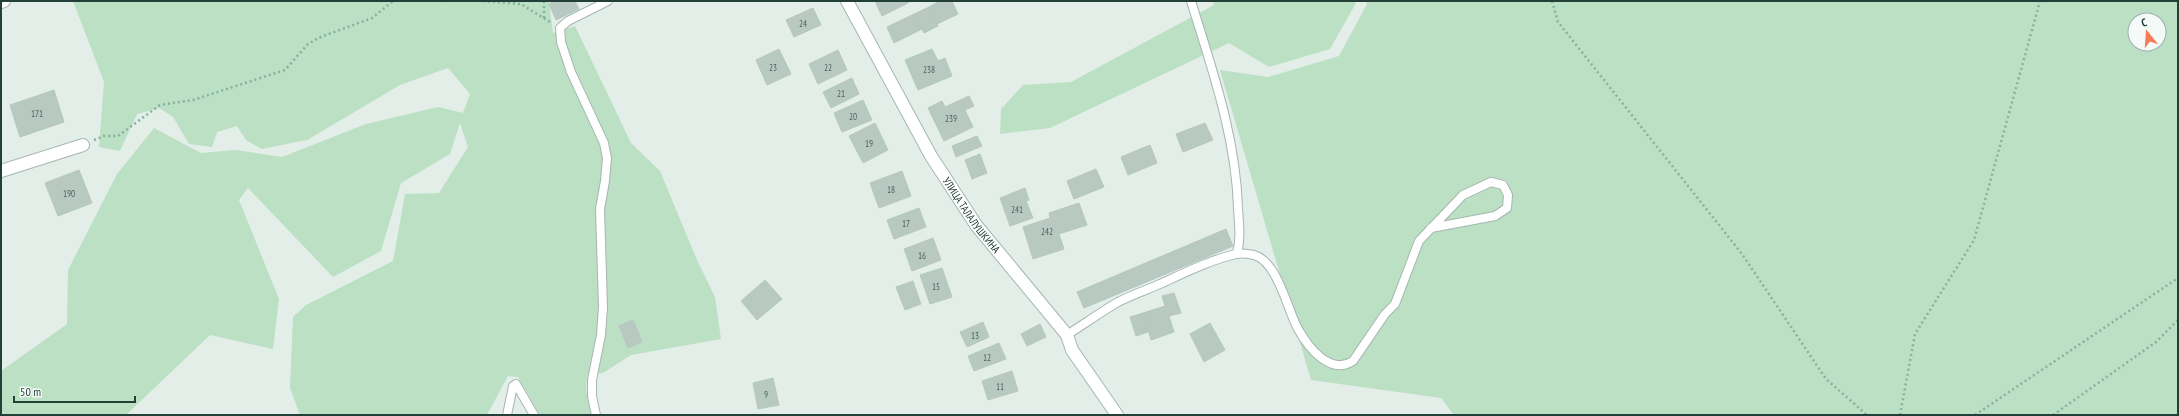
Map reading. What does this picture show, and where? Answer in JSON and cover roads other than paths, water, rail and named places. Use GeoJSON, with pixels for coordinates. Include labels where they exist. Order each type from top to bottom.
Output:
{"type":"FeatureCollection","features":[{"type":"Feature","properties":{"kind":"street","name":"УЛИЦА ТАЛАЛУШКИНА"},"geometry":{"type":"LineString","coordinates":[[848,1],[931,156],[976,226],[1067,335],[1072,350],[1117,415]]}},
{"type":"Feature","properties":{"kind":"street"},"geometry":{"type":"LineString","coordinates":[[1,172],[83,145]]}},
{"type":"Feature","properties":{"kind":"lane"},"geometry":{"type":"LineString","coordinates":[[596,415],[592,396],[592,380],[601,335],[603,307],[600,209],[607,158],[604,143],[571,72],[561,42],[560,28],[568,21],[608,1]]}},
{"type":"Feature","properties":{"kind":"lane"},"geometry":{"type":"LineString","coordinates":[[1190,1],[1216,77],[1231,145],[1238,188],[1241,237],[1238,254]]}},
{"type":"Feature","properties":{"kind":"lane"},"geometry":{"type":"LineString","coordinates":[[1067,335],[1118,302],[1193,269],[1238,254],[1255,255],[1268,265],[1280,287],[1298,329],[1316,354],[1329,363],[1338,366],[1348,364],[1353,361],[1385,314],[1394,304],[1420,241],[1431,228],[1463,195],[1492,182],[1503,185],[1508,196],[1507,208],[1495,216],[1431,228]]}},
{"type":"Feature","properties":{"kind":"lane"},"geometry":{"type":"LineString","coordinates":[[507,415],[513,386],[516,384],[534,415]]}}]}
